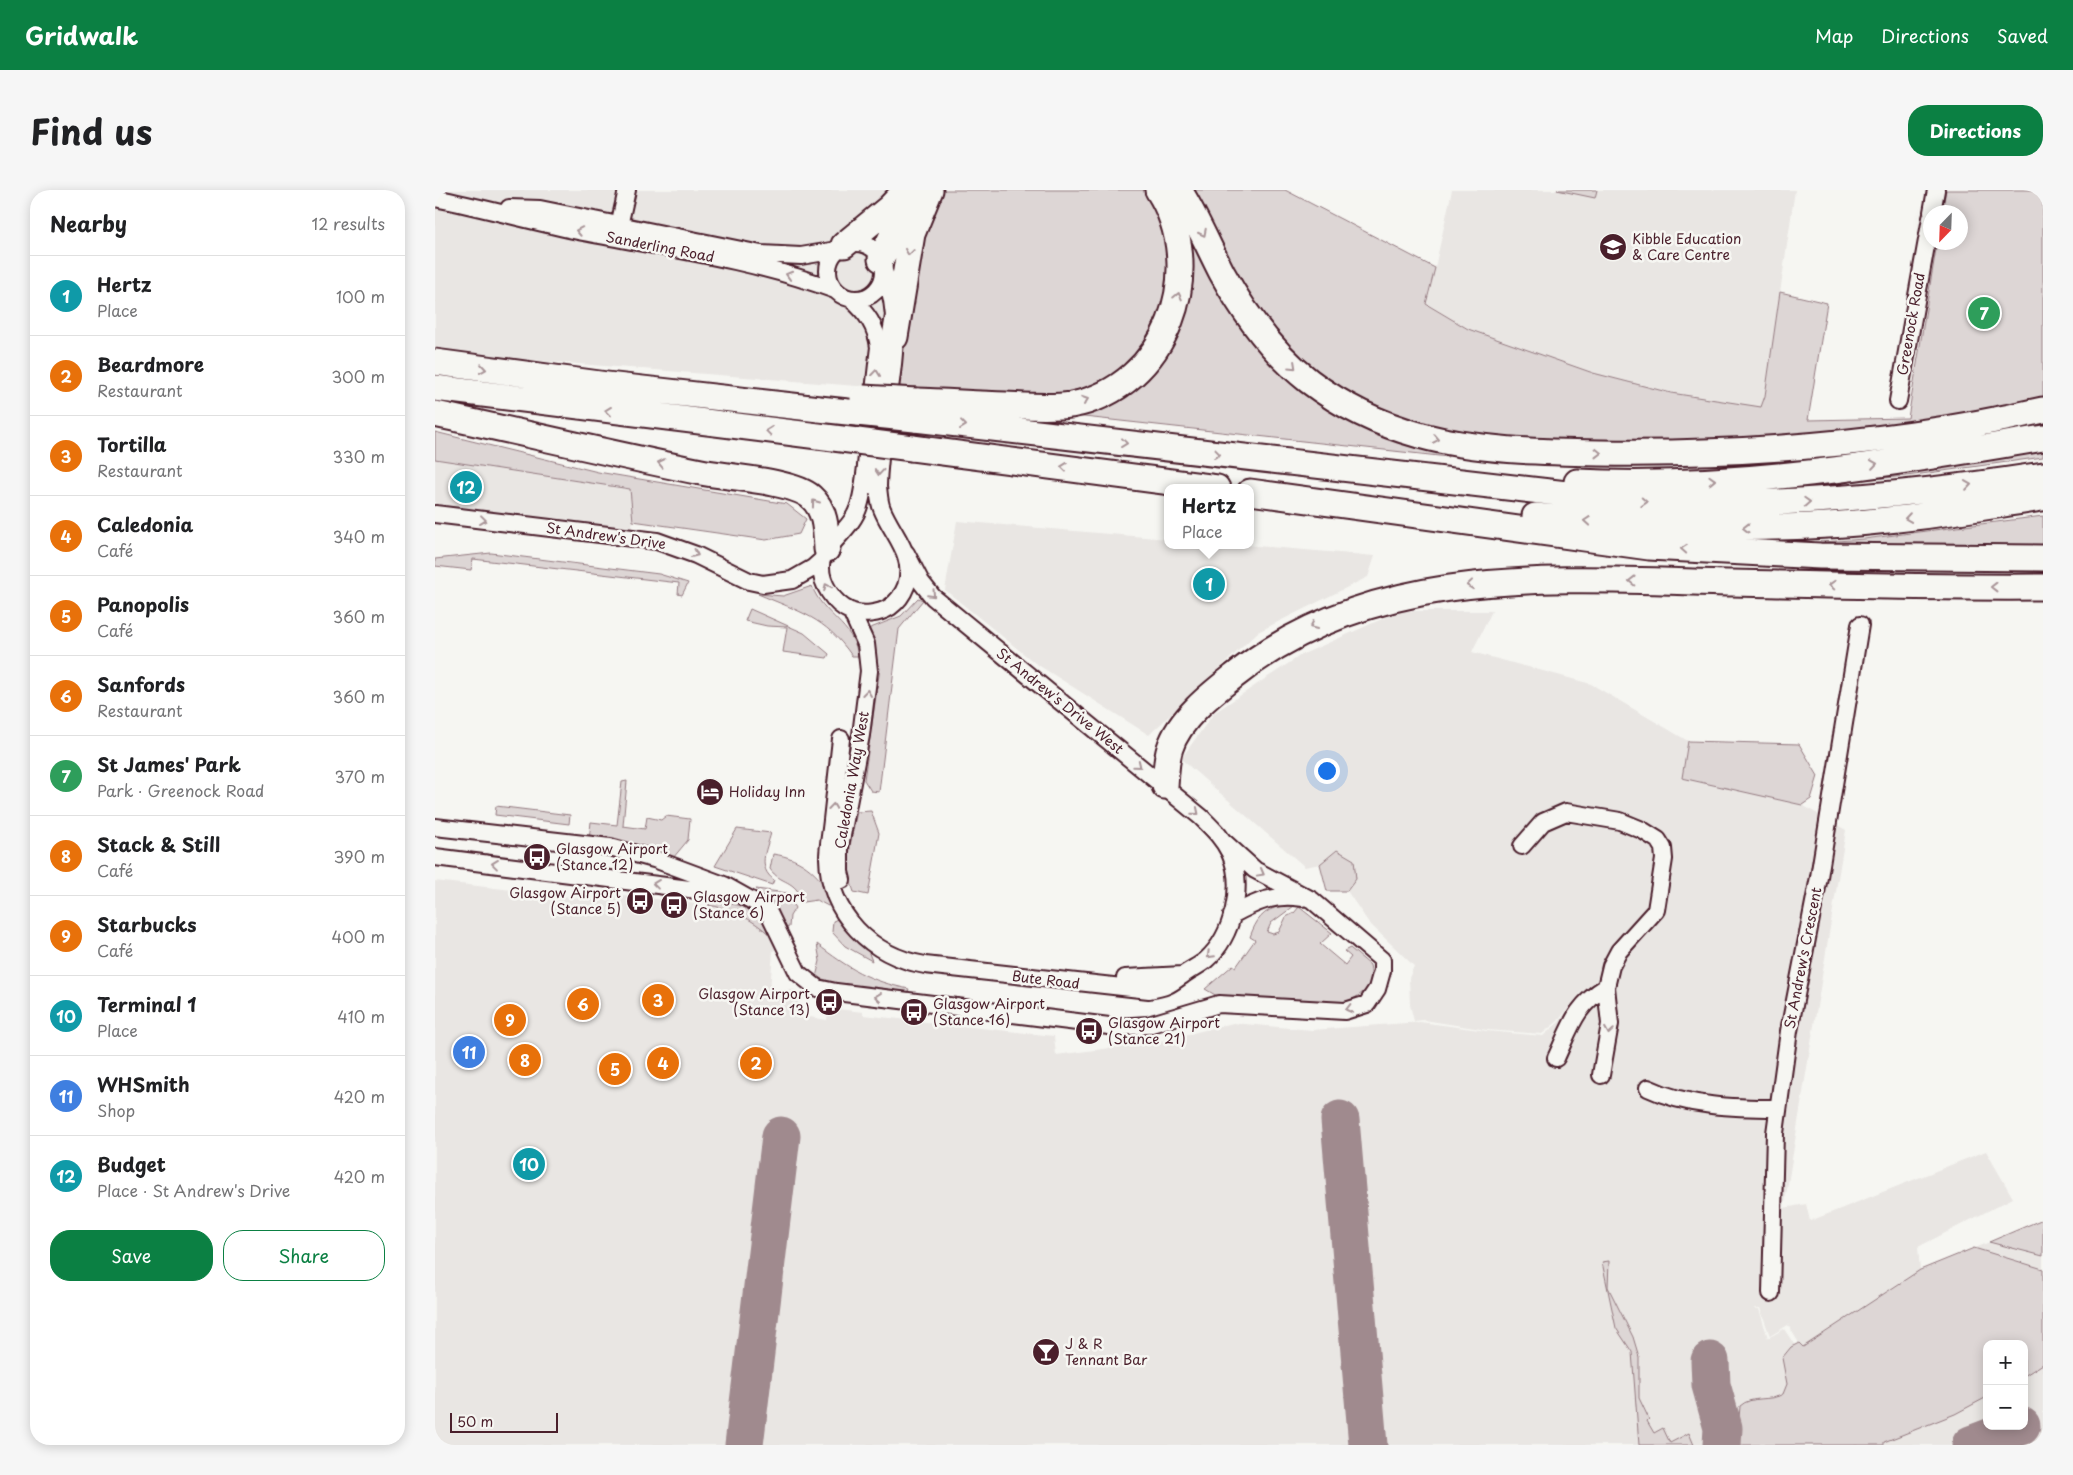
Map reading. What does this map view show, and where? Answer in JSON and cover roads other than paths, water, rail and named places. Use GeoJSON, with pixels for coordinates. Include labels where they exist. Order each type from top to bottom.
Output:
{"type":"FeatureCollection","features":[{"type":"Feature","properties":{"kind":"highway"},"geometry":{"type":"LineString","coordinates":[[841,248],[889,208],[906,190]]}},
{"type":"Feature","properties":{"kind":"highway"},"geometry":{"type":"LineString","coordinates":[[882,265],[901,220],[926,190]]}},
{"type":"Feature","properties":{"kind":"highway"},"geometry":{"type":"LineString","coordinates":[[895,337],[911,234],[930,190]]}},
{"type":"Feature","properties":{"kind":"highway"},"geometry":{"type":"LineString","coordinates":[[915,410],[1071,405],[1106,392],[1135,371],[1152,353],[1164,336],[1173,315],[1181,278],[1177,237],[1169,206],[1158,190]]}},
{"type":"Feature","properties":{"kind":"highway"},"geometry":{"type":"LineString","coordinates":[[1179,190],[1236,297],[1265,338],[1288,362],[1307,379],[1351,409],[1395,428],[1422,436],[1501,448],[1554,452],[1688,452],[1808,445],[1865,439],[1973,425],[2043,410]]}},
{"type":"Feature","properties":{"kind":"highway"},"geometry":{"type":"LineString","coordinates":[[435,362],[607,385],[915,410],[1353,470],[1593,498],[1701,505],[1858,498],[2043,475]]}},
{"type":"Feature","properties":{"kind":"highway"},"geometry":{"type":"LineString","coordinates":[[435,388],[1202,484]]}},
{"type":"Feature","properties":{"kind":"highway"},"geometry":{"type":"LineString","coordinates":[[435,414],[702,472],[795,489],[810,496],[820,510],[826,534],[824,554]]}},
{"type":"Feature","properties":{"kind":"highway"},"geometry":{"type":"LineString","coordinates":[[1353,470],[1593,482],[1728,479],[1840,469],[2043,438]]}},
{"type":"Feature","properties":{"kind":"highway"},"geometry":{"type":"LineString","coordinates":[[1165,480],[1191,484]]}},
{"type":"Feature","properties":{"kind":"highway"},"geometry":{"type":"LineString","coordinates":[[1254,491],[1581,521],[1724,528],[1799,526],[1897,519],[2043,498]]}},
{"type":"Feature","properties":{"kind":"highway"},"geometry":{"type":"LineString","coordinates":[[1254,492],[1649,546],[1820,556],[2043,558]]}},
{"type":"Feature","properties":{"kind":"highway"},"geometry":{"type":"LineString","coordinates":[[1165,786],[1167,761],[1173,741],[1191,715],[1219,688],[1274,646],[1293,635],[1362,606],[1398,596],[1435,589],[1483,584],[1577,580],[1876,586],[2043,587]]}},
{"type":"Feature","properties":{"kind":"street"},"geometry":{"type":"LineString","coordinates":[[619,226],[627,190]]}},
{"type":"Feature","properties":{"kind":"street"},"geometry":{"type":"LineString","coordinates":[[1933,205],[1936,190]]}},
{"type":"Feature","properties":{"kind":"street","name":"Sanderling Road"},"geometry":{"type":"LineString","coordinates":[[435,198],[484,208],[542,224],[778,271],[835,290]]}},
{"type":"Feature","properties":{"kind":"street","name":"Sanderling Road"},"geometry":{"type":"LineString","coordinates":[[484,208],[539,209],[770,255],[801,256],[841,248]]}},
{"type":"Feature","properties":{"kind":"street"},"geometry":{"type":"LineString","coordinates":[[862,244],[870,247],[882,265],[877,289],[861,299],[851,299],[835,290],[828,274],[828,265],[841,248],[862,244]]}},
{"type":"Feature","properties":{"kind":"street","name":"Greenock Road"},"geometry":{"type":"LineString","coordinates":[[1897,401],[1925,250]]}},
{"type":"Feature","properties":{"kind":"street","name":"St Andrew's Drive West"},"geometry":{"type":"LineString","coordinates":[[756,902],[767,909],[798,973],[817,988],[836,992],[1117,1027],[1148,1026],[1219,1004],[1345,1011],[1367,1004],[1377,989],[1382,971],[1382,960],[1312,900],[1255,870],[1224,842],[1201,816],[933,597],[921,582],[881,508],[878,487],[895,337],[894,307],[882,265]]}},
{"type":"Feature","properties":{"kind":"street","name":"St Andrew's Drive"},"geometry":{"type":"LineString","coordinates":[[435,514],[657,542],[696,555],[749,581],[763,584],[792,580],[813,568],[851,525],[859,506],[879,347],[877,336],[868,315],[851,299]]}},
{"type":"Feature","properties":{"kind":"street"},"geometry":{"type":"LineString","coordinates":[[824,554],[821,569],[825,586],[835,600],[851,611],[869,614],[880,612],[898,600],[904,590],[908,577],[906,553]]}},
{"type":"Feature","properties":{"kind":"street","name":"Caledonia Way West"},"geometry":{"type":"LineString","coordinates":[[851,611],[866,644],[869,671],[861,735],[840,846],[840,872],[851,905],[866,924],[907,956]]}},
{"type":"Feature","properties":{"kind":"street","name":"St Andrew's Crescent"},"geometry":{"type":"LineString","coordinates":[[1771,1293],[1775,1132],[1778,1108],[1789,1031],[1819,877],[1860,625]]}},
{"type":"Feature","properties":{"kind":"street","name":"Caledonia Way West"},"geometry":{"type":"LineString","coordinates":[[841,739],[828,856],[834,890],[842,910],[863,937],[883,951],[907,956]]}},
{"type":"Feature","properties":{"kind":"street"},"geometry":{"type":"LineString","coordinates":[[1522,846],[1543,822],[1566,812],[1620,821],[1642,830],[1658,840],[1663,848],[1664,858],[1656,910],[1619,951],[1611,966],[1606,987],[1611,1024],[1601,1075]]}},
{"type":"Feature","properties":{"kind":"street"},"geometry":{"type":"LineString","coordinates":[[435,827],[610,847],[632,852],[724,884],[756,902]]}},
{"type":"Feature","properties":{"kind":"street","name":"St Andrew's Drive West"},"geometry":{"type":"LineString","coordinates":[[1224,842],[1233,862],[1235,877],[1236,894],[1232,915]]}},
{"type":"Feature","properties":{"kind":"street"},"geometry":{"type":"LineString","coordinates":[[435,857],[696,889],[727,894],[756,902]]}},
{"type":"Feature","properties":{"kind":"street"},"geometry":{"type":"LineString","coordinates":[[1232,915],[1270,897],[1287,895],[1312,900]]}},
{"type":"Feature","properties":{"kind":"street","name":"Bute Road"},"geometry":{"type":"LineString","coordinates":[[907,956],[927,955],[1131,979],[1183,975],[1207,959],[1218,947],[1232,915]]}},
{"type":"Feature","properties":{"kind":"street"},"geometry":{"type":"LineString","coordinates":[[1557,1058],[1579,1008],[1591,996],[1606,987]]}},
{"type":"Feature","properties":{"kind":"street"},"geometry":{"type":"LineString","coordinates":[[1649,1088],[1667,1097],[1689,1102],[1747,1108],[1778,1108]]}},
{"type":"Feature","properties":{"kind":"place","name":"Kibble Education & Care Centre"},"geometry":{"type":"Point","coordinates":[1613,247]}},
{"type":"Feature","properties":{"kind":"place","name":"St James' Park"},"geometry":{"type":"Point","coordinates":[1984,313]}},
{"type":"Feature","properties":{"kind":"place","name":"Budget"},"geometry":{"type":"Point","coordinates":[466,487]}},
{"type":"Feature","properties":{"kind":"place","name":"Hertz"},"geometry":{"type":"Point","coordinates":[1209,584]}},
{"type":"Feature","properties":{"kind":"place","name":"Holiday Inn"},"geometry":{"type":"Point","coordinates":[710,792]}},
{"type":"Feature","properties":{"kind":"place","name":"Glasgow Airport (Stance 12)"},"geometry":{"type":"Point","coordinates":[537,857]}},
{"type":"Feature","properties":{"kind":"place","name":"Glasgow Airport (Stance 5)"},"geometry":{"type":"Point","coordinates":[640,901]}},
{"type":"Feature","properties":{"kind":"place","name":"Glasgow Airport (Stance 6)"},"geometry":{"type":"Point","coordinates":[674,905]}},
{"type":"Feature","properties":{"kind":"place","name":"Tortilla"},"geometry":{"type":"Point","coordinates":[658,1000]}},
{"type":"Feature","properties":{"kind":"place","name":"Glasgow Airport (Stance 13)"},"geometry":{"type":"Point","coordinates":[829,1002]}},
{"type":"Feature","properties":{"kind":"place","name":"Sanfords"},"geometry":{"type":"Point","coordinates":[583,1004]}},
{"type":"Feature","properties":{"kind":"place","name":"Glasgow Airport (Stance 16)"},"geometry":{"type":"Point","coordinates":[914,1012]}},
{"type":"Feature","properties":{"kind":"place","name":"Starbucks"},"geometry":{"type":"Point","coordinates":[510,1020]}},
{"type":"Feature","properties":{"kind":"place","name":"Glasgow Airport (Stance 21)"},"geometry":{"type":"Point","coordinates":[1089,1031]}},
{"type":"Feature","properties":{"kind":"place","name":"WHSmith"},"geometry":{"type":"Point","coordinates":[469,1052]}},
{"type":"Feature","properties":{"kind":"place","name":"Stack & Still"},"geometry":{"type":"Point","coordinates":[525,1060]}},
{"type":"Feature","properties":{"kind":"place","name":"Caledonia"},"geometry":{"type":"Point","coordinates":[663,1063]}},
{"type":"Feature","properties":{"kind":"place","name":"Beardmore"},"geometry":{"type":"Point","coordinates":[756,1063]}},
{"type":"Feature","properties":{"kind":"place","name":"Panopolis"},"geometry":{"type":"Point","coordinates":[615,1069]}},
{"type":"Feature","properties":{"kind":"place","name":"Terminal 1"},"geometry":{"type":"Point","coordinates":[529,1164]}},
{"type":"Feature","properties":{"kind":"place","name":"J & R Tennant Bar"},"geometry":{"type":"Point","coordinates":[1046,1352]}}]}
